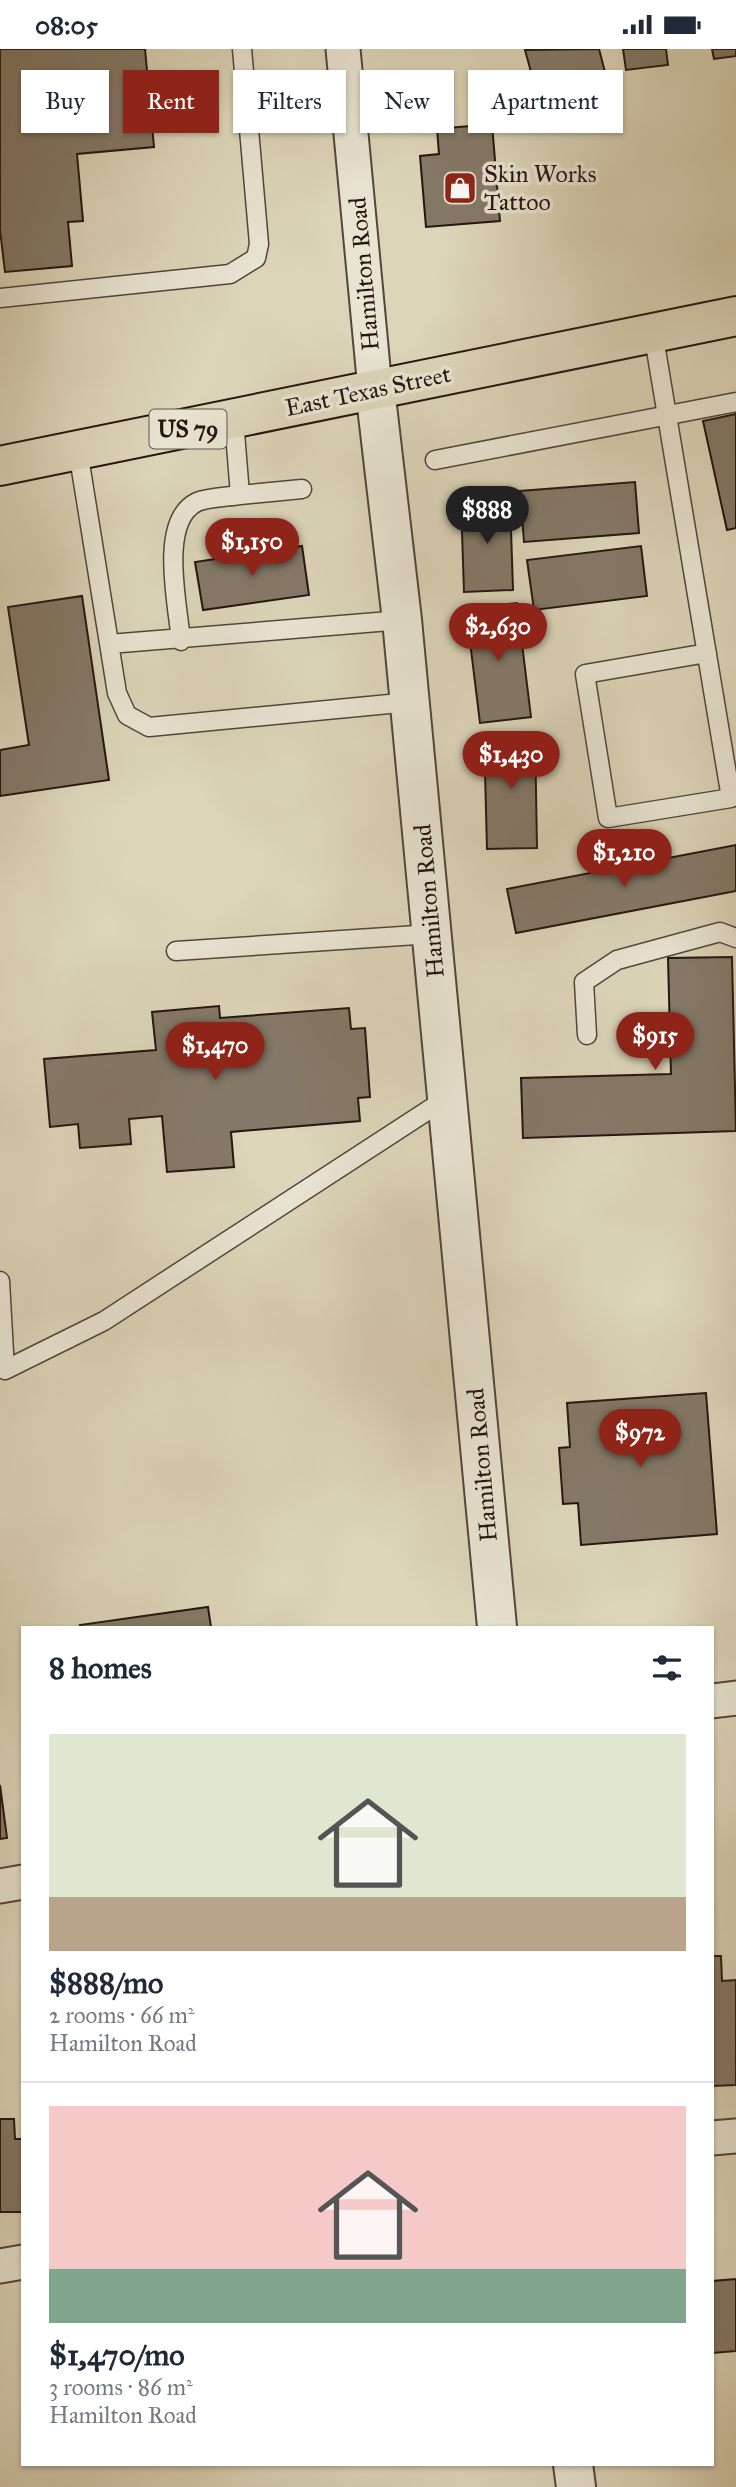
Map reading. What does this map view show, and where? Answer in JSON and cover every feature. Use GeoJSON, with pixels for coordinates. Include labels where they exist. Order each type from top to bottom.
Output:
{"type":"FeatureCollection","features":[{"type":"Feature","properties":{"kind":"main road","name":"East Texas Street"},"geometry":{"type":"LineString","coordinates":[[0,466],[736,316]]}},
{"type":"Feature","properties":{"kind":"street","name":"Hamilton Road"},"geometry":{"type":"LineString","coordinates":[[343,49],[375,389],[402,620],[497,1626]]}},
{"type":"Feature","properties":{"kind":"street"},"geometry":{"type":"LineString","coordinates":[[714,1701],[736,1698]]}},
{"type":"Feature","properties":{"kind":"street"},"geometry":{"type":"LineString","coordinates":[[0,1886],[21,1882]]}},
{"type":"Feature","properties":{"kind":"street"},"geometry":{"type":"LineString","coordinates":[[714,2138],[736,2136]]}},
{"type":"Feature","properties":{"kind":"street"},"geometry":{"type":"LineString","coordinates":[[0,2266],[21,2262]]}},
{"type":"Feature","properties":{"kind":"street"},"geometry":{"type":"LineString","coordinates":[[573,2466],[576,2487]]}},
{"type":"Feature","properties":{"kind":"lane"},"geometry":{"type":"LineString","coordinates":[[0,298],[230,274],[256,258],[259,244],[242,49]]}},
{"type":"Feature","properties":{"kind":"lane"},"geometry":{"type":"LineString","coordinates":[[653,333],[707,653],[731,798],[608,818],[585,674],[707,653]]}},
{"type":"Feature","properties":{"kind":"lane"},"geometry":{"type":"LineString","coordinates":[[435,460],[736,402]]}},
{"type":"Feature","properties":{"kind":"lane"},"geometry":{"type":"LineString","coordinates":[[234,420],[240,495]]}},
{"type":"Feature","properties":{"kind":"lane"},"geometry":{"type":"LineString","coordinates":[[78,451],[117,693],[127,715],[149,727],[410,702]]}},
{"type":"Feature","properties":{"kind":"lane"},"geometry":{"type":"LineString","coordinates":[[181,641],[173,536],[180,516],[198,502],[302,489]]}},
{"type":"Feature","properties":{"kind":"lane"},"geometry":{"type":"LineString","coordinates":[[109,645],[181,641],[402,620]]}},
{"type":"Feature","properties":{"kind":"lane"},"geometry":{"type":"LineString","coordinates":[[587,1035],[584,982],[617,960],[720,932],[736,938]]}},
{"type":"Feature","properties":{"kind":"lane"},"geometry":{"type":"LineString","coordinates":[[176,951],[432,934]]}},
{"type":"Feature","properties":{"kind":"lane"},"geometry":{"type":"LineString","coordinates":[[0,1281],[5,1370],[104,1321],[447,1098]]}},
{"type":"Feature","properties":{"kind":"building"},"geometry":{"type":"Polygon","coordinates":[[[0,49],[145,49],[147,70],[123,70],[123,133],[153,133],[154,147],[77,154],[83,221],[68,222],[72,266],[5,272],[0,230],[0,49]]]}},
{"type":"Feature","properties":{"kind":"building"},"geometry":{"type":"Polygon","coordinates":[[[599,49],[604,70],[530,70],[525,50],[599,49]]]}},
{"type":"Feature","properties":{"kind":"building"},"geometry":{"type":"Polygon","coordinates":[[[623,49],[666,49],[668,65],[626,70],[623,49]]]}},
{"type":"Feature","properties":{"kind":"building"},"geometry":{"type":"Polygon","coordinates":[[[712,49],[736,49],[736,56],[714,59],[712,49]]]}},
{"type":"Feature","properties":{"kind":"building","name":"Skin Works Tattoo"},"geometry":{"type":"Polygon","coordinates":[[[468,126],[468,133],[493,133],[500,221],[426,227],[420,156],[439,154],[437,133],[454,133],[454,127],[468,126]]]}},
{"type":"Feature","properties":{"kind":"building"},"geometry":{"type":"Polygon","coordinates":[[[736,414],[736,528],[727,530],[703,421],[736,414]]]}},
{"type":"Feature","properties":{"kind":"building"},"geometry":{"type":"Polygon","coordinates":[[[635,482],[639,533],[524,542],[520,491],[635,482]]]}},
{"type":"Feature","properties":{"kind":"building"},"geometry":{"type":"Polygon","coordinates":[[[510,500],[513,590],[464,592],[461,501],[510,500]]]}},
{"type":"Feature","properties":{"kind":"building"},"geometry":{"type":"Polygon","coordinates":[[[302,546],[309,595],[203,610],[195,562],[302,546]]]}},
{"type":"Feature","properties":{"kind":"building"},"geometry":{"type":"Polygon","coordinates":[[[641,546],[647,596],[534,610],[527,560],[641,546]]]}},
{"type":"Feature","properties":{"kind":"building"},"geometry":{"type":"Polygon","coordinates":[[[82,596],[109,780],[0,796],[0,750],[29,745],[8,607],[82,596]]]}},
{"type":"Feature","properties":{"kind":"building"},"geometry":{"type":"Polygon","coordinates":[[[517,603],[531,717],[480,723],[466,609],[517,603]]]}},
{"type":"Feature","properties":{"kind":"building"},"geometry":{"type":"Polygon","coordinates":[[[484,733],[535,733],[537,848],[487,849],[484,733]]]}},
{"type":"Feature","properties":{"kind":"building"},"geometry":{"type":"Polygon","coordinates":[[[736,845],[736,891],[516,933],[507,889],[736,845]]]}},
{"type":"Feature","properties":{"kind":"building"},"geometry":{"type":"Polygon","coordinates":[[[732,957],[736,1131],[523,1138],[521,1078],[671,1074],[668,958],[732,957]]]}},
{"type":"Feature","properties":{"kind":"building"},"geometry":{"type":"Polygon","coordinates":[[[219,1006],[220,1018],[349,1008],[351,1029],[365,1028],[370,1097],[358,1098],[360,1121],[231,1132],[234,1167],[167,1172],[162,1116],[129,1119],[131,1144],[80,1148],[78,1124],[50,1127],[44,1059],[156,1050],[152,1012],[219,1006]]]}},
{"type":"Feature","properties":{"kind":"building"},"geometry":{"type":"Polygon","coordinates":[[[706,1393],[717,1534],[581,1545],[578,1503],[563,1504],[559,1448],[570,1447],[567,1403],[706,1393]]]}},
{"type":"Feature","properties":{"kind":"building"},"geometry":{"type":"Polygon","coordinates":[[[208,1607],[211,1626],[80,1626],[208,1607]]]}},
{"type":"Feature","properties":{"kind":"building"},"geometry":{"type":"Polygon","coordinates":[[[0,1785],[7,1838],[0,1839],[0,1785]]]}},
{"type":"Feature","properties":{"kind":"building"},"geometry":{"type":"Polygon","coordinates":[[[714,1956],[721,1956],[722,1981],[736,1980],[736,2085],[714,2086],[714,1956]]]}},
{"type":"Feature","properties":{"kind":"building"},"geometry":{"type":"Polygon","coordinates":[[[0,2119],[14,2119],[15,2139],[21,2139],[21,2212],[0,2212],[0,2119]]]}},
{"type":"Feature","properties":{"kind":"building"},"geometry":{"type":"Polygon","coordinates":[[[736,2279],[736,2351],[714,2353],[714,2281],[736,2279]]]}},
{"type":"Feature","properties":{"kind":"place","name":"Skin Works Tattoo"},"geometry":{"type":"Point","coordinates":[460,188]}}]}
